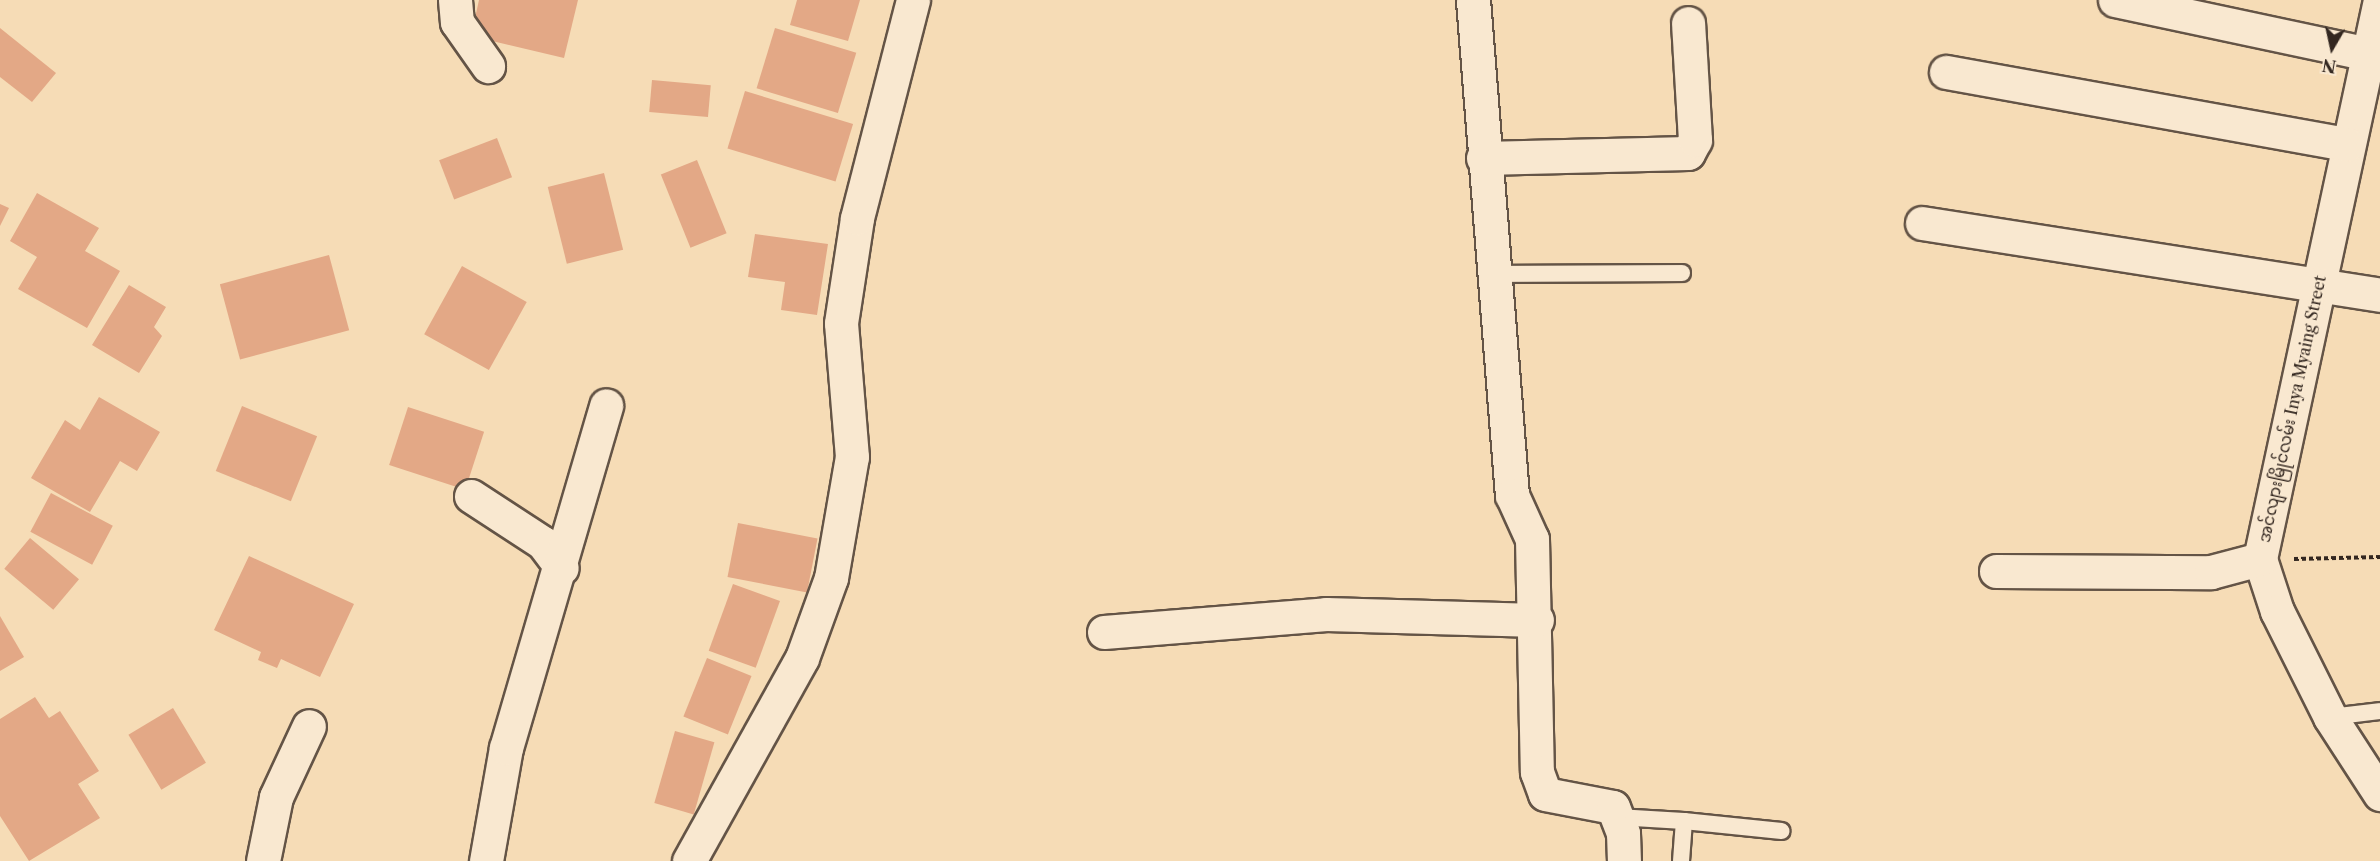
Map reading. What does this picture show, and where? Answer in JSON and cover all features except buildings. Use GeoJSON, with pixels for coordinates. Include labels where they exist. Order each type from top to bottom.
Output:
{"type":"FeatureCollection","features":[{"type":"Feature","properties":{"kind":"street"},"geometry":{"type":"LineString","coordinates":[[455,0],[458,22],[488,66]]}},
{"type":"Feature","properties":{"kind":"street"},"geometry":{"type":"LineString","coordinates":[[688,861],[802,658],[831,578],[852,458],[843,311],[857,218],[913,0]]}},
{"type":"Feature","properties":{"kind":"street"},"geometry":{"type":"LineString","coordinates":[[1473,0],[1491,274],[1512,495],[1532,539],[1537,620],[1536,772],[1545,794],[1613,807],[1617,817],[1624,861]]}},
{"type":"Feature","properties":{"kind":"street"},"geometry":{"type":"LineString","coordinates":[[2115,0],[2368,54]]}},
{"type":"Feature","properties":{"kind":"street","name":"အင်လျားမြိုင်လမ်း Inya Myaing Street"},"geometry":{"type":"LineString","coordinates":[[2380,0],[2260,559],[2277,611],[2330,717],[2380,794]]}},
{"type":"Feature","properties":{"kind":"street"},"geometry":{"type":"LineString","coordinates":[[1483,158],[1688,153],[1695,140],[1688,23]]}},
{"type":"Feature","properties":{"kind":"street"},"geometry":{"type":"LineString","coordinates":[[1946,72],[2348,144]]}},
{"type":"Feature","properties":{"kind":"street"},"geometry":{"type":"LineString","coordinates":[[1922,223],[2318,288],[2380,295]]}},
{"type":"Feature","properties":{"kind":"street"},"geometry":{"type":"LineString","coordinates":[[486,861],[506,748],[562,568],[606,405]]}},
{"type":"Feature","properties":{"kind":"street"},"geometry":{"type":"LineString","coordinates":[[471,496],[543,543],[562,568]]}},
{"type":"Feature","properties":{"kind":"street"},"geometry":{"type":"LineString","coordinates":[[1996,572],[2211,572],[2260,559]]}},
{"type":"Feature","properties":{"kind":"street"},"geometry":{"type":"LineString","coordinates":[[1104,632],[1316,614],[1537,620]]}},
{"type":"Feature","properties":{"kind":"street"},"geometry":{"type":"LineString","coordinates":[[263,861],[276,797],[309,726]]}},
{"type":"Feature","properties":{"kind":"lane"},"geometry":{"type":"LineString","coordinates":[[1491,274],[1682,273]]}},
{"type":"Feature","properties":{"kind":"lane"},"geometry":{"type":"LineString","coordinates":[[2330,717],[2380,711]]}},
{"type":"Feature","properties":{"kind":"lane"},"geometry":{"type":"LineString","coordinates":[[1617,817],[1781,831]]}},
{"type":"Feature","properties":{"kind":"lane"},"geometry":{"type":"LineString","coordinates":[[1681,861],[1684,821]]}},
{"type":"Feature","properties":{"kind":"path"},"geometry":{"type":"LineString","coordinates":[[2260,559],[2380,557]]}}]}
